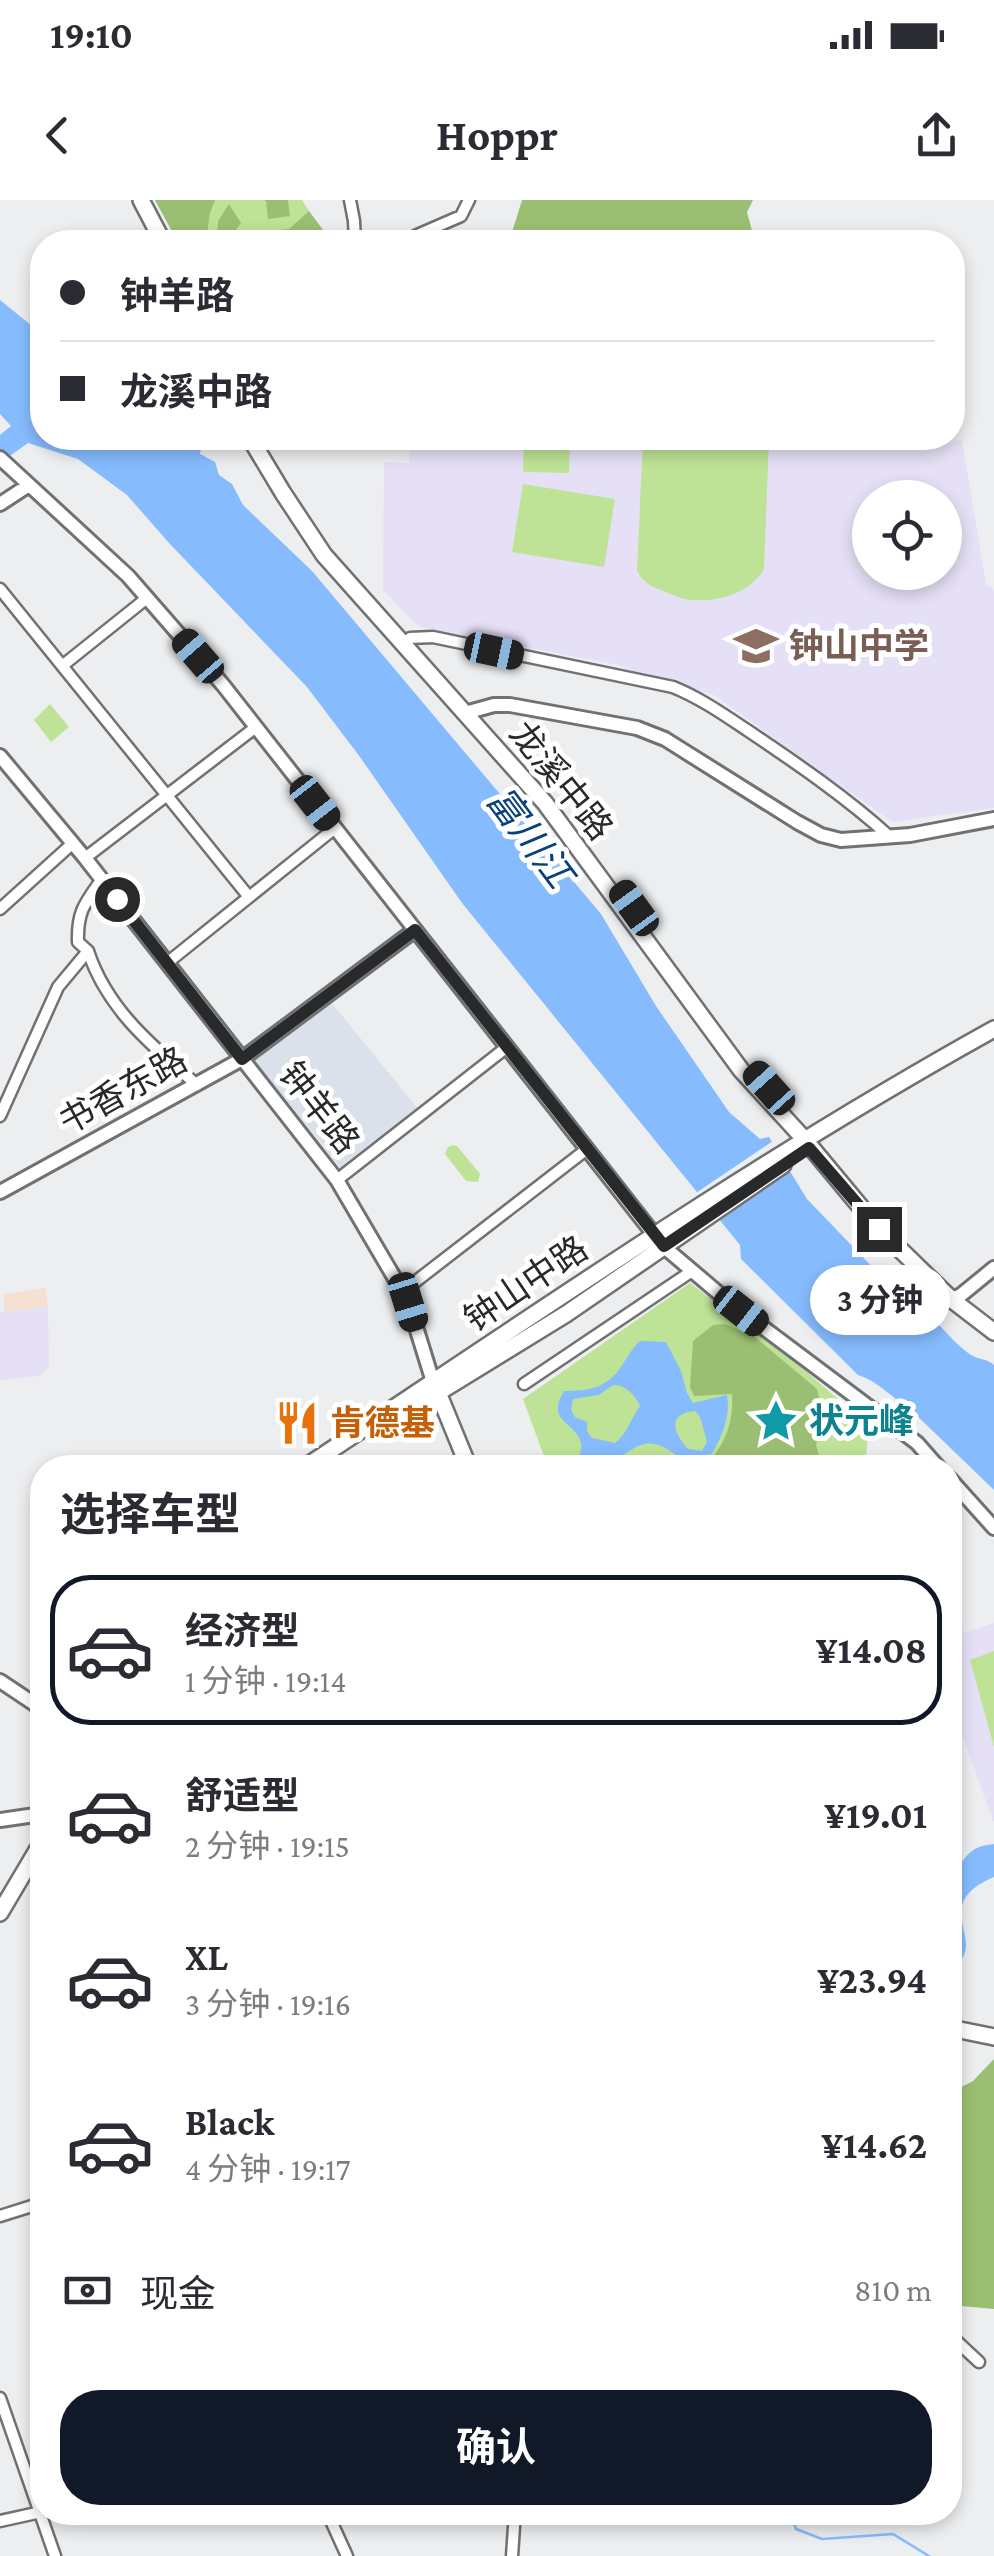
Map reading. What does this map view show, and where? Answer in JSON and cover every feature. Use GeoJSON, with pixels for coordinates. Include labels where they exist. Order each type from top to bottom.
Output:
{"type":"FeatureCollection","features":[{"type":"Feature","properties":{"kind":"main road"},"geometry":{"type":"LineString","coordinates":[[131,200],[147,230]]}},
{"type":"Feature","properties":{"kind":"main road"},"geometry":{"type":"LineString","coordinates":[[141,200],[157,230]]}},
{"type":"Feature","properties":{"kind":"main road","name":"龙溪中路"},"geometry":{"type":"LineString","coordinates":[[257,450],[324,555],[552,798],[748,1064],[879,1229],[994,1332]]}},
{"type":"Feature","properties":{"kind":"main road","name":"龙溪中路"},"geometry":{"type":"LineString","coordinates":[[267,450],[332,550],[469,711]]}},
{"type":"Feature","properties":{"kind":"main road"},"geometry":{"type":"LineString","coordinates":[[325,1455],[566,1314],[658,1240],[994,1032]]}},
{"type":"Feature","properties":{"kind":"main road","name":"龙溪中路"},"geometry":{"type":"LineString","coordinates":[[956,1297],[994,1321]]}},
{"type":"Feature","properties":{"kind":"main road"},"geometry":{"type":"LineString","coordinates":[[340,1455],[436,1387]]}},
{"type":"Feature","properties":{"kind":"main road"},"geometry":{"type":"LineString","coordinates":[[436,1387],[463,1455]]}},
{"type":"Feature","properties":{"kind":"main road"},"geometry":{"type":"LineString","coordinates":[[0,1898],[30,1848]]}},
{"type":"Feature","properties":{"kind":"main road"},"geometry":{"type":"LineString","coordinates":[[0,1913],[30,1862]]}},
{"type":"Feature","properties":{"kind":"main road"},"geometry":{"type":"LineString","coordinates":[[962,2030],[994,2037]]}},
{"type":"Feature","properties":{"kind":"street"},"geometry":{"type":"LineString","coordinates":[[350,200],[354,230]]}},
{"type":"Feature","properties":{"kind":"street"},"geometry":{"type":"LineString","coordinates":[[429,230],[461,216],[469,200]]}},
{"type":"Feature","properties":{"kind":"street"},"geometry":{"type":"LineString","coordinates":[[5,463],[128,576],[256,727],[658,1240],[786,1346],[917,1443],[928,1455]]}},
{"type":"Feature","properties":{"kind":"street"},"geometry":{"type":"LineString","coordinates":[[0,504],[29,484]]}},
{"type":"Feature","properties":{"kind":"street"},"geometry":{"type":"LineString","coordinates":[[0,589],[249,897]]}},
{"type":"Feature","properties":{"kind":"street"},"geometry":{"type":"LineString","coordinates":[[62,666],[147,598]]}},
{"type":"Feature","properties":{"kind":"street"},"geometry":{"type":"LineString","coordinates":[[410,638],[434,637],[673,687],[694,696],[772,747],[890,837]]}},
{"type":"Feature","properties":{"kind":"street"},"geometry":{"type":"LineString","coordinates":[[469,711],[510,705],[637,728],[691,754],[797,822],[840,840],[910,835],[994,819]]}},
{"type":"Feature","properties":{"kind":"street"},"geometry":{"type":"LineString","coordinates":[[85,858],[256,727]]}},
{"type":"Feature","properties":{"kind":"street","name":"钟羊路"},"geometry":{"type":"LineString","coordinates":[[0,756],[102,879],[337,1180],[408,1302],[436,1387]]}},
{"type":"Feature","properties":{"kind":"street"},"geometry":{"type":"LineString","coordinates":[[167,962],[335,828]]}},
{"type":"Feature","properties":{"kind":"street"},"geometry":{"type":"LineString","coordinates":[[0,908],[72,843]]}},
{"type":"Feature","properties":{"kind":"street"},"geometry":{"type":"LineString","coordinates":[[102,879],[82,906],[77,921],[78,942],[88,951],[96,975],[122,1016],[150,1046],[197,1085]]}},
{"type":"Feature","properties":{"kind":"street","name":"书香东路"},"geometry":{"type":"LineString","coordinates":[[0,1192],[242,1059],[415,930]]}},
{"type":"Feature","properties":{"kind":"street"},"geometry":{"type":"LineString","coordinates":[[0,1116],[58,987],[88,951]]}},
{"type":"Feature","properties":{"kind":"street"},"geometry":{"type":"LineString","coordinates":[[337,1180],[507,1047]]}},
{"type":"Feature","properties":{"kind":"street"},"geometry":{"type":"LineString","coordinates":[[402,1292],[587,1149]]}},
{"type":"Feature","properties":{"kind":"street"},"geometry":{"type":"LineString","coordinates":[[956,1297],[994,1268]]}},
{"type":"Feature","properties":{"kind":"street"},"geometry":{"type":"LineString","coordinates":[[524,1384],[692,1271]]}},
{"type":"Feature","properties":{"kind":"street"},"geometry":{"type":"LineString","coordinates":[[962,1493],[994,1528]]}},
{"type":"Feature","properties":{"kind":"street"},"geometry":{"type":"LineString","coordinates":[[0,1680],[30,1701]]}},
{"type":"Feature","properties":{"kind":"street"},"geometry":{"type":"LineString","coordinates":[[0,1820],[30,1816]]}},
{"type":"Feature","properties":{"kind":"street"},"geometry":{"type":"LineString","coordinates":[[0,2216],[30,2207]]}},
{"type":"Feature","properties":{"kind":"street"},"geometry":{"type":"LineString","coordinates":[[962,2346],[980,2362]]}},
{"type":"Feature","properties":{"kind":"street"},"geometry":{"type":"LineString","coordinates":[[0,2398],[30,2481]]}},
{"type":"Feature","properties":{"kind":"street"},"geometry":{"type":"LineString","coordinates":[[0,2521],[30,2514]]}},
{"type":"Feature","properties":{"kind":"street"},"geometry":{"type":"LineString","coordinates":[[45,2525],[55,2556]]}},
{"type":"Feature","properties":{"kind":"street"},"geometry":{"type":"LineString","coordinates":[[333,2525],[347,2556]]}},
{"type":"Feature","properties":{"kind":"street"},"geometry":{"type":"LineString","coordinates":[[512,2556],[514,2525]]}},
{"type":"Feature","properties":{"kind":"shaded area","name":"钟山中学"},"geometry":{"type":"Polygon","coordinates":[[[410,450],[964,450],[986,584],[994,590],[994,808],[892,822],[714,695],[647,677],[619,665],[419,627],[383,590],[384,462],[409,463],[410,450]]]}},
{"type":"Feature","properties":{"kind":"shaded area"},"geometry":{"type":"Polygon","coordinates":[[[330,1001],[419,1110],[342,1170],[252,1057],[330,1001]]]}},
{"type":"Feature","properties":{"kind":"shaded area"},"geometry":{"type":"Polygon","coordinates":[[[45,1288],[48,1307],[5,1312],[3,1294],[45,1288]]]}},
{"type":"Feature","properties":{"kind":"shaded area"},"geometry":{"type":"Polygon","coordinates":[[[48,1307],[49,1367],[40,1376],[0,1380],[0,1312],[48,1307]]]}},
{"type":"Feature","properties":{"kind":"shaded area"},"geometry":{"type":"Polygon","coordinates":[[[994,1623],[994,1821],[962,1734],[962,1633],[994,1623]]]}},
{"type":"Feature","properties":{"kind":"green space"},"geometry":{"type":"Polygon","coordinates":[[[155,200],[302,200],[309,211],[289,230],[171,230],[155,200]]]}},
{"type":"Feature","properties":{"kind":"green space"},"geometry":{"type":"Polygon","coordinates":[[[155,200],[215,200],[208,230],[171,230],[155,200]]]}},
{"type":"Feature","properties":{"kind":"green space"},"geometry":{"type":"Polygon","coordinates":[[[263,200],[288,200],[290,216],[268,219],[263,200]]]}},
{"type":"Feature","properties":{"kind":"green space"},"geometry":{"type":"Polygon","coordinates":[[[522,200],[753,200],[747,212],[752,230],[513,230],[522,200]]]}},
{"type":"Feature","properties":{"kind":"green space"},"geometry":{"type":"Polygon","coordinates":[[[229,204],[241,223],[236,230],[218,230],[218,221],[229,204]]]}},
{"type":"Feature","properties":{"kind":"green space"},"geometry":{"type":"Polygon","coordinates":[[[309,211],[323,230],[279,230],[289,229],[309,211]]]}},
{"type":"Feature","properties":{"kind":"green space"},"geometry":{"type":"Polygon","coordinates":[[[524,450],[570,450],[569,473],[523,472],[524,450]]]}},
{"type":"Feature","properties":{"kind":"green space"},"geometry":{"type":"Polygon","coordinates":[[[642,450],[769,450],[764,569],[757,578],[729,596],[696,600],[647,583],[637,570],[642,450]]]}},
{"type":"Feature","properties":{"kind":"green space"},"geometry":{"type":"Polygon","coordinates":[[[523,484],[615,499],[604,567],[512,552],[523,484]]]}},
{"type":"Feature","properties":{"kind":"green space"},"geometry":{"type":"Polygon","coordinates":[[[50,704],[69,727],[51,742],[34,720],[50,704]]]}},
{"type":"Feature","properties":{"kind":"green space"},"geometry":{"type":"Polygon","coordinates":[[[453,1145],[480,1174],[478,1182],[466,1181],[445,1154],[453,1145]]]}},
{"type":"Feature","properties":{"kind":"green space"},"geometry":{"type":"Polygon","coordinates":[[[690,1283],[801,1367],[869,1426],[866,1455],[544,1455],[523,1399],[690,1283]]]}},
{"type":"Feature","properties":{"kind":"green space"},"geometry":{"type":"Polygon","coordinates":[[[725,1324],[756,1338],[817,1389],[821,1406],[816,1445],[819,1455],[714,1455],[730,1420],[732,1394],[694,1396],[690,1387],[693,1341],[713,1325],[725,1324]]]}},
{"type":"Feature","properties":{"kind":"green space"},"geometry":{"type":"Polygon","coordinates":[[[994,1651],[994,1747],[970,1660],[994,1651]]]}},
{"type":"Feature","properties":{"kind":"green space"},"geometry":{"type":"Polygon","coordinates":[[[994,2059],[994,2309],[962,2306],[962,2087],[994,2059]]]}},
{"type":"Feature","properties":{"kind":"water"},"geometry":{"type":"Polygon","coordinates":[[[0,300],[30,324],[30,444],[0,463],[0,435],[11,426],[0,414],[0,300]]]}},
{"type":"Feature","properties":{"kind":"water","name":"富川江"},"geometry":{"type":"Polygon","coordinates":[[[50,450],[200,450],[200,454],[215,462],[219,475],[232,484],[243,505],[312,571],[601,914],[656,1006],[729,1112],[760,1139],[769,1137],[807,1199],[905,1301],[933,1319],[971,1355],[994,1365],[994,1490],[910,1409],[858,1375],[741,1259],[740,1245],[462,903],[307,687],[127,495],[78,459],[50,450]]]}},
{"type":"Feature","properties":{"kind":"water"},"geometry":{"type":"Polygon","coordinates":[[[640,1341],[666,1342],[693,1403],[727,1395],[727,1418],[712,1454],[675,1455],[648,1444],[624,1455],[579,1455],[578,1436],[558,1410],[564,1391],[589,1389],[616,1374],[640,1341]],[[613,1385],[599,1395],[573,1399],[571,1410],[575,1417],[587,1422],[592,1438],[615,1443],[640,1406],[622,1386],[613,1385]],[[695,1411],[676,1420],[679,1437],[688,1449],[702,1451],[707,1442],[695,1411]]]}},
{"type":"Feature","properties":{"kind":"water"},"geometry":{"type":"Polygon","coordinates":[[[994,1844],[994,1877],[974,1888],[962,1908],[962,1861],[980,1847],[994,1844]]]}},
{"type":"Feature","properties":{"kind":"water"},"geometry":{"type":"Polygon","coordinates":[[[962,1918],[965,1936],[962,1959],[962,1918]]]}},
{"type":"Feature","properties":{"kind":"pier"},"geometry":{"type":"Polygon","coordinates":[[[776,1139],[794,1168],[715,1221],[693,1195],[776,1139]]]}},
{"type":"Feature","properties":{"kind":"waterway"},"geometry":{"type":"LineString","coordinates":[[795,2525],[822,2539],[893,2534],[929,2556]]}},
{"type":"Feature","properties":{"kind":"place","name":"钟山中学"},"geometry":{"type":"Point","coordinates":[756,646]}},
{"type":"Feature","properties":{"kind":"place","name":"状元峰"},"geometry":{"type":"Point","coordinates":[776,1421]}},
{"type":"Feature","properties":{"kind":"place","name":"肯德基"},"geometry":{"type":"Point","coordinates":[297,1423]}},
{"type":"Feature","properties":{"kind":"route"},"geometry":{"type":"LineString","coordinates":[[117,899],[242,1059],[415,930],[664,1246],[809,1148],[879,1229]]}}]}
